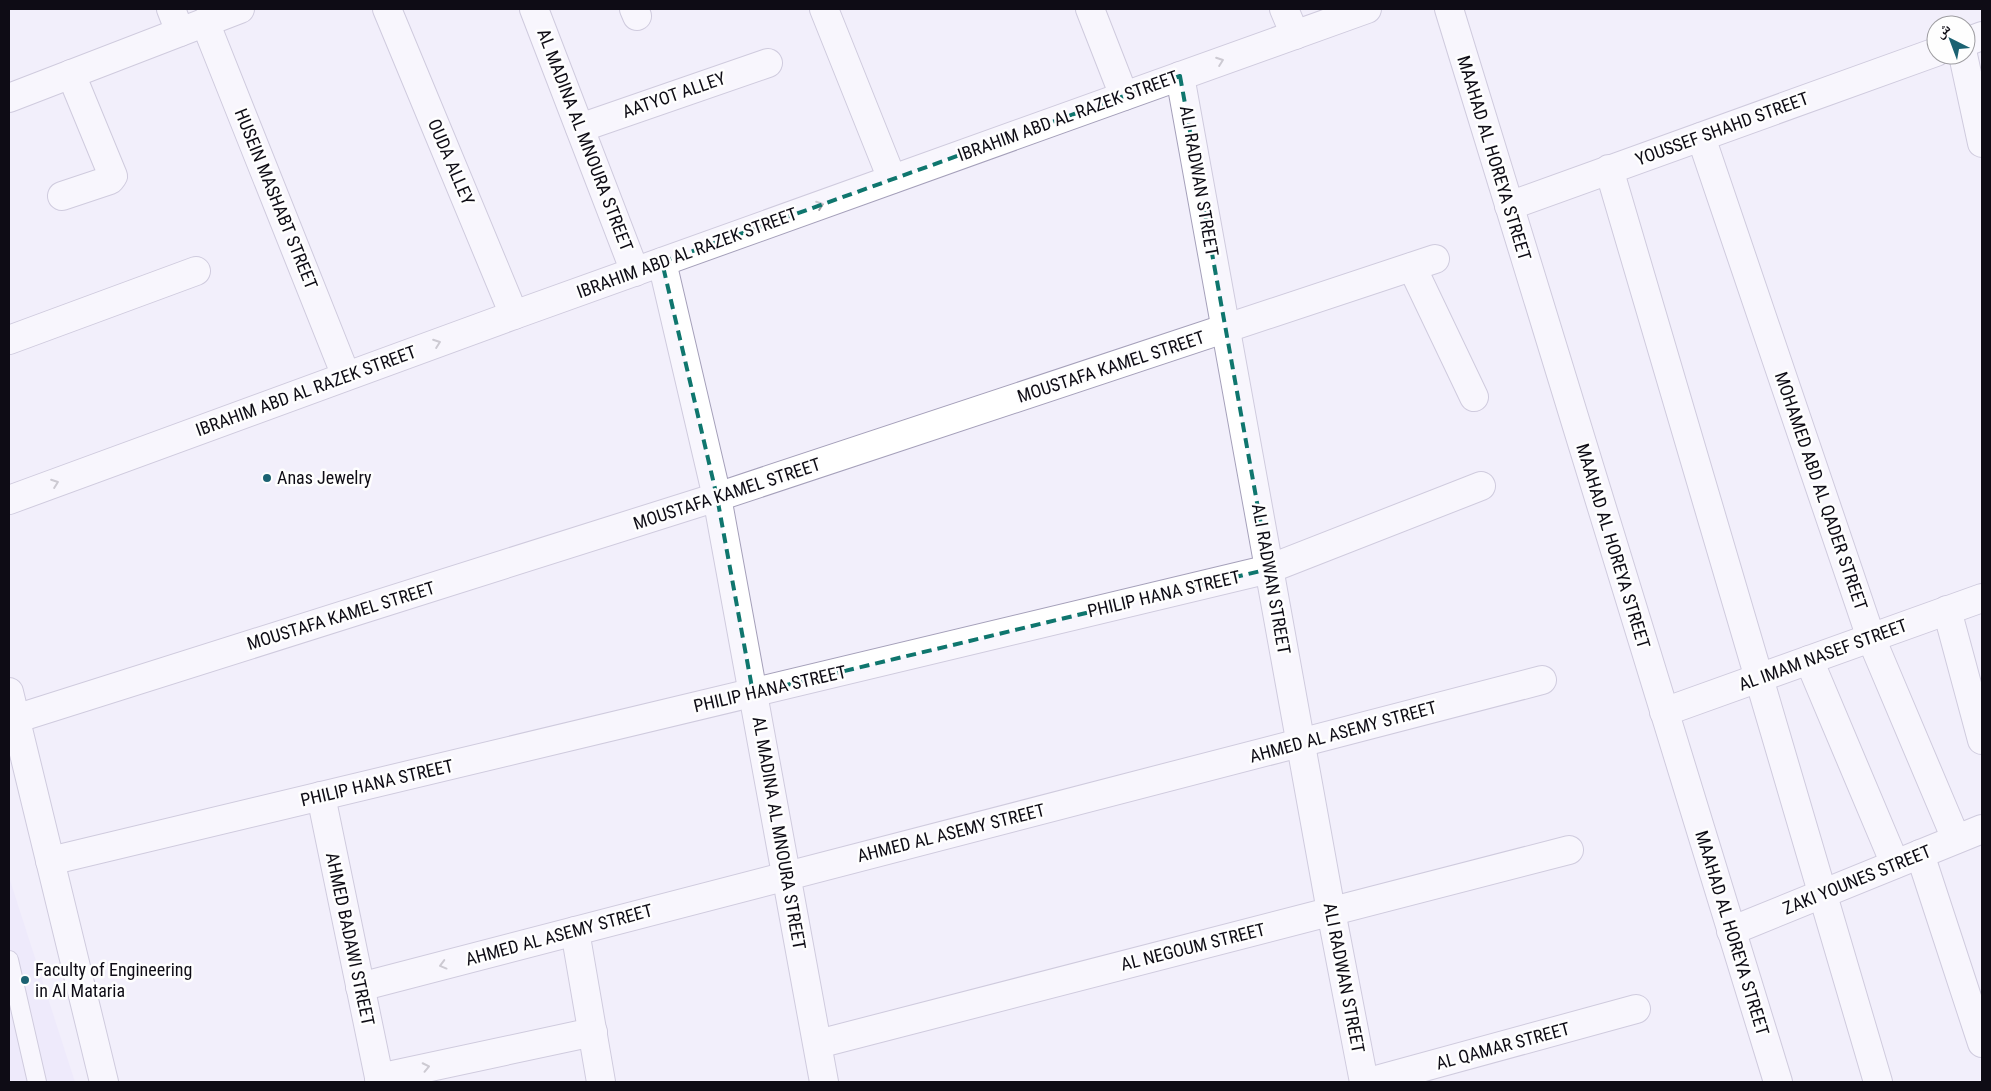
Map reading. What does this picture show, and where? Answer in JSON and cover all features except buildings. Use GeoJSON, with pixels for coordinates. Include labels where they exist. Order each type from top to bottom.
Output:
{"type":"FeatureCollection","features":[{"type":"Feature","properties":{"kind":"street"},"geometry":{"type":"LineString","coordinates":[[9,98],[72,74],[175,20],[205,22],[240,9]]}},
{"type":"Feature","properties":{"kind":"street","name":"OUDA ALLEY"},"geometry":{"type":"LineString","coordinates":[[388,9],[514,315]]}},
{"type":"Feature","properties":{"kind":"street","name":"AL MADINA AL MNOURA STREET"},"geometry":{"type":"LineString","coordinates":[[534,9],[635,272]]}},
{"type":"Feature","properties":{"kind":"street"},"geometry":{"type":"LineString","coordinates":[[824,9],[892,179]]}},
{"type":"Feature","properties":{"kind":"street"},"geometry":{"type":"LineString","coordinates":[[1090,9],[1124,96]]}},
{"type":"Feature","properties":{"kind":"street"},"geometry":{"type":"LineString","coordinates":[[1284,9],[1294,35]]}},
{"type":"Feature","properties":{"kind":"street","name":"IBRAHIM ABD AL RAZEK STREET"},"geometry":{"type":"LineString","coordinates":[[9,500],[514,315],[1367,9]]}},
{"type":"Feature","properties":{"kind":"street","name":"MAAHAD AL HOREYA STREET"},"geometry":{"type":"LineString","coordinates":[[1449,9],[1778,1082]]}},
{"type":"Feature","properties":{"kind":"street","name":"HUSEIN MASHABT STREET"},"geometry":{"type":"LineString","coordinates":[[205,22],[346,376]]}},
{"type":"Feature","properties":{"kind":"street","name":"YOUSSEF SHAHD STREET"},"geometry":{"type":"LineString","coordinates":[[1509,206],[1926,56]]}},
{"type":"Feature","properties":{"kind":"street","name":"AATYOT ALLEY"},"geometry":{"type":"LineString","coordinates":[[580,128],[768,63]]}},
{"type":"Feature","properties":{"kind":"street"},"geometry":{"type":"LineString","coordinates":[[1965,65],[1982,143]]}},
{"type":"Feature","properties":{"kind":"street"},"geometry":{"type":"LineString","coordinates":[[62,196],[110,180],[113,176],[72,74]]}},
{"type":"Feature","properties":{"kind":"street","name":"ALI RADWAN STREET"},"geometry":{"type":"LineString","coordinates":[[1180,76],[1331,911],[1364,1082]]}},
{"type":"Feature","properties":{"kind":"street","name":"MOHAMED ABD AL QADER STREET"},"geometry":{"type":"LineString","coordinates":[[1701,136],[1871,638],[1956,839]]}},
{"type":"Feature","properties":{"kind":"street"},"geometry":{"type":"LineString","coordinates":[[1609,169],[1878,1082]]}},
{"type":"Feature","properties":{"kind":"street","name":"AL MADINA AL MNOURA STREET"},"geometry":{"type":"LineString","coordinates":[[662,262],[717,498],[824,1082]]}},
{"type":"Feature","properties":{"kind":"street","name":"MOUSTAFA KAMEL STREET"},"geometry":{"type":"LineString","coordinates":[[15,719],[717,498],[1423,263],[1474,397]]}},
{"type":"Feature","properties":{"kind":"street"},"geometry":{"type":"LineString","coordinates":[[9,340],[196,271]]}},
{"type":"Feature","properties":{"kind":"street","name":"PHILIP HANA STREET"},"geometry":{"type":"LineString","coordinates":[[50,861],[1269,569],[1481,486]]}},
{"type":"Feature","properties":{"kind":"street","name":"AL IMAM NASEF STREET"},"geometry":{"type":"LineString","coordinates":[[1664,712],[1982,598]]}},
{"type":"Feature","properties":{"kind":"street"},"geometry":{"type":"LineString","coordinates":[[1947,610],[1982,740]]}},
{"type":"Feature","properties":{"kind":"street"},"geometry":{"type":"LineString","coordinates":[[1809,660],[1895,864]]}},
{"type":"Feature","properties":{"kind":"street","name":"AHMED AL ASEMY STREET"},"geometry":{"type":"LineString","coordinates":[[360,987],[1542,680]]}},
{"type":"Feature","properties":{"kind":"street"},"geometry":{"type":"LineString","coordinates":[[9,692],[104,1082]]}},
{"type":"Feature","properties":{"kind":"street","name":"AHMED BADAWI STREET"},"geometry":{"type":"LineString","coordinates":[[321,796],[379,1080]]}},
{"type":"Feature","properties":{"kind":"street","name":"ZAKI YOUNES STREET"},"geometry":{"type":"LineString","coordinates":[[1731,931],[1982,829]]}},
{"type":"Feature","properties":{"kind":"street","name":"AL NEGOUM STREET"},"geometry":{"type":"LineString","coordinates":[[818,1044],[1569,850]]}},
{"type":"Feature","properties":{"kind":"street"},"geometry":{"type":"LineString","coordinates":[[1920,854],[1982,1043]]}},
{"type":"Feature","properties":{"kind":"street"},"geometry":{"type":"LineString","coordinates":[[575,931],[601,1082]]}},
{"type":"Feature","properties":{"kind":"street","name":"AL QAMAR STREET"},"geometry":{"type":"LineString","coordinates":[[1370,1082],[1636,1009]]}},
{"type":"Feature","properties":{"kind":"street"},"geometry":{"type":"LineString","coordinates":[[379,1080],[593,1032]]}},
{"type":"Feature","properties":{"kind":"lane"},"geometry":{"type":"LineString","coordinates":[[9,960],[37,1082]]}},
{"type":"Feature","properties":{"kind":"highlighted area"},"geometry":{"type":"Polygon","coordinates":[[[1180,76],[1269,569],[753,693],[717,497],[662,262],[1180,76]]]}},
{"type":"Feature","properties":{"kind":"shaded area","name":"Faculty of Engineering in Al Mataria"},"geometry":{"type":"Polygon","coordinates":[[[9,877],[75,1082],[9,1082],[9,877]]]}},
{"type":"Feature","properties":{"kind":"place","name":"Anas Jewelry"},"geometry":{"type":"Point","coordinates":[267,478]}},
{"type":"Feature","properties":{"kind":"place","name":"Faculty of Engineering in Al Mataria"},"geometry":{"type":"Point","coordinates":[25,980]}}]}
